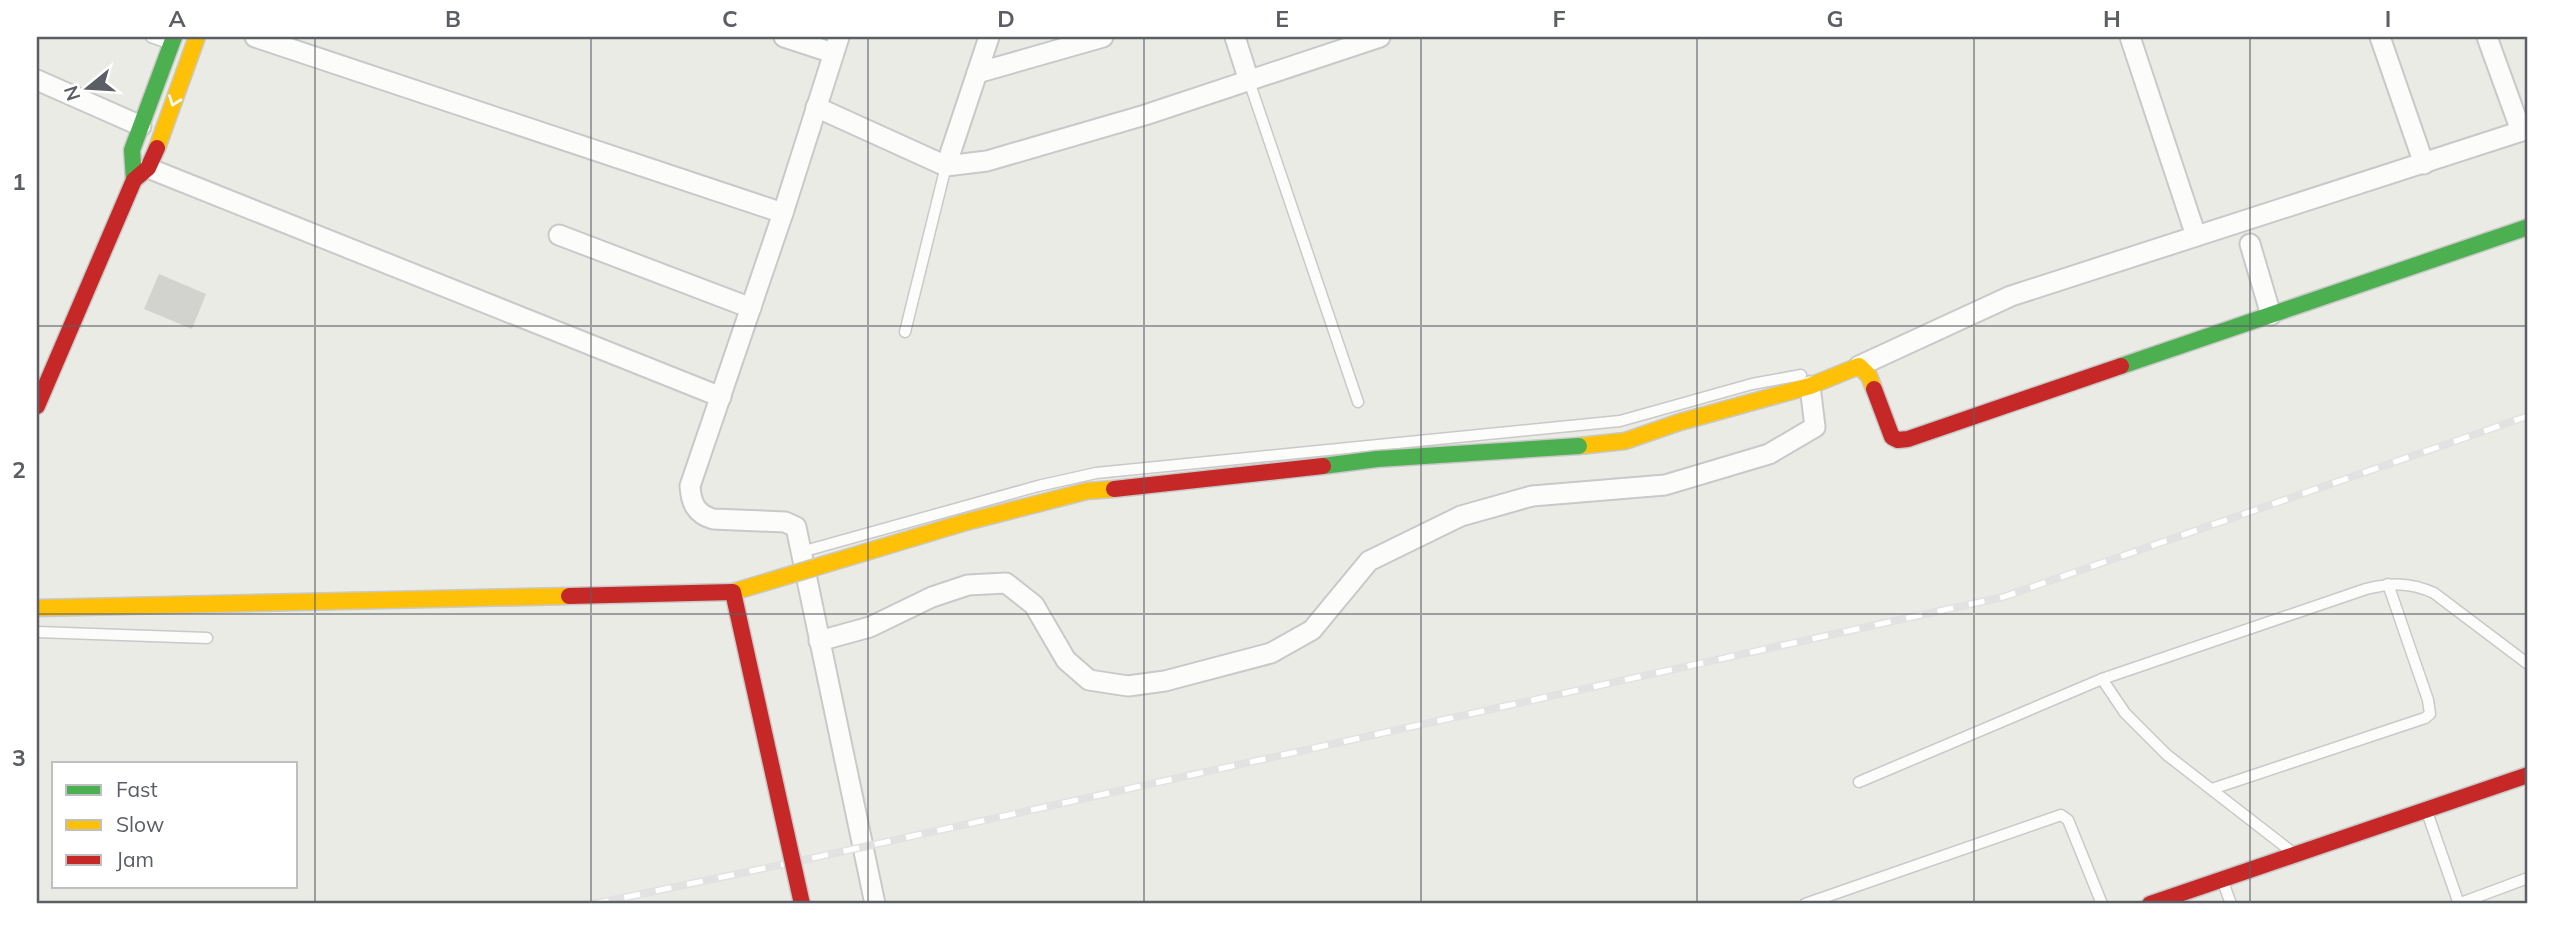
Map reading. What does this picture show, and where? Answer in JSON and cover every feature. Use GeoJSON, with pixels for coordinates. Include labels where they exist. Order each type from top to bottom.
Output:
{"type":"FeatureCollection","features":[{"type":"Feature","properties":{"kind":"street"},"geometry":{"type":"LineString","coordinates":[[37,370],[138,171],[155,154],[197,37]]}},
{"type":"Feature","properties":{"kind":"street"},"geometry":{"type":"LineString","coordinates":[[255,37],[783,213]]}},
{"type":"Feature","properties":{"kind":"street"},"geometry":{"type":"LineString","coordinates":[[784,37],[836,45],[783,213],[691,486],[691,498],[704,517],[791,524],[796,527],[875,904]]}},
{"type":"Feature","properties":{"kind":"street"},"geometry":{"type":"LineString","coordinates":[[946,166],[989,37]]}},
{"type":"Feature","properties":{"kind":"street"},"geometry":{"type":"LineString","coordinates":[[977,73],[1103,37]]}},
{"type":"Feature","properties":{"kind":"street"},"geometry":{"type":"LineString","coordinates":[[1235,37],[1249,81]]}},
{"type":"Feature","properties":{"kind":"street"},"geometry":{"type":"LineString","coordinates":[[816,107],[946,166],[987,161],[1145,115],[1380,37]]}},
{"type":"Feature","properties":{"kind":"street"},"geometry":{"type":"LineString","coordinates":[[2130,37],[2196,236]]}},
{"type":"Feature","properties":{"kind":"street"},"geometry":{"type":"LineString","coordinates":[[2380,37],[2424,164]]}},
{"type":"Feature","properties":{"kind":"street"},"geometry":{"type":"LineString","coordinates":[[37,608],[733,592],[966,522],[1087,491],[1156,486],[1377,459],[1625,441],[1680,422],[1810,386],[2011,296],[2525,130],[2487,37]]}},
{"type":"Feature","properties":{"kind":"street"},"geometry":{"type":"LineString","coordinates":[[37,406],[138,171],[132,150],[173,41]]}},
{"type":"Feature","properties":{"kind":"street"},"geometry":{"type":"LineString","coordinates":[[37,80],[141,126]]}},
{"type":"Feature","properties":{"kind":"street"},"geometry":{"type":"LineString","coordinates":[[138,171],[721,397]]}},
{"type":"Feature","properties":{"kind":"street"},"geometry":{"type":"LineString","coordinates":[[1859,366],[1869,376],[1892,437],[1898,440],[2528,227]]}},
{"type":"Feature","properties":{"kind":"street"},"geometry":{"type":"LineString","coordinates":[[559,235],[751,308]]}},
{"type":"Feature","properties":{"kind":"street"},"geometry":{"type":"LineString","coordinates":[[2250,244],[2271,315]]}},
{"type":"Feature","properties":{"kind":"street"},"geometry":{"type":"LineString","coordinates":[[819,641],[870,627],[932,597],[968,585],[1006,583],[1034,605],[1066,660],[1089,680],[1128,686],[1165,681],[1271,653],[1312,630],[1370,561],[1461,516],[1532,496],[1665,485],[1769,454],[1815,427],[1810,386]]}},
{"type":"Feature","properties":{"kind":"street"},"geometry":{"type":"LineString","coordinates":[[733,592],[802,904]]}},
{"type":"Feature","properties":{"kind":"street"},"geometry":{"type":"LineString","coordinates":[[2150,904],[2528,775]]}},
{"type":"Feature","properties":{"kind":"lane"},"geometry":{"type":"LineString","coordinates":[[151,37],[173,41]]}},
{"type":"Feature","properties":{"kind":"lane"},"geometry":{"type":"LineString","coordinates":[[1249,81],[1358,402]]}},
{"type":"Feature","properties":{"kind":"lane"},"geometry":{"type":"LineString","coordinates":[[905,332],[946,166]]}},
{"type":"Feature","properties":{"kind":"lane"},"geometry":{"type":"LineString","coordinates":[[800,551],[1096,473],[1620,421],[1752,384],[1802,375],[1810,386]]}},
{"type":"Feature","properties":{"kind":"lane"},"geometry":{"type":"LineString","coordinates":[[1859,782],[2102,679],[2366,589],[2388,584],[2419,586],[2434,593],[2528,664]]}},
{"type":"Feature","properties":{"kind":"lane"},"geometry":{"type":"LineString","coordinates":[[2212,789],[2425,718],[2430,713],[2431,708],[2388,584]]}},
{"type":"Feature","properties":{"kind":"lane"},"geometry":{"type":"LineString","coordinates":[[37,632],[208,638]]}},
{"type":"Feature","properties":{"kind":"lane"},"geometry":{"type":"LineString","coordinates":[[2102,679],[2125,713],[2167,755],[2295,855]]}},
{"type":"Feature","properties":{"kind":"lane"},"geometry":{"type":"LineString","coordinates":[[2426,810],[2459,904],[2528,878]]}},
{"type":"Feature","properties":{"kind":"lane"},"geometry":{"type":"LineString","coordinates":[[1805,904],[2061,815],[2068,820],[2102,904]]}},
{"type":"Feature","properties":{"kind":"lane"},"geometry":{"type":"LineString","coordinates":[[2222,880],[2231,904]]}},
{"type":"Feature","properties":{"kind":"building"},"geometry":{"type":"Polygon","coordinates":[[[159,274],[206,294],[192,329],[144,309],[159,274]]]}},
{"type":"Feature","properties":{"kind":"railway"},"geometry":{"type":"LineString","coordinates":[[593,904],[2003,597],[2528,416]]}},
{"type":"Feature","properties":{"kind":"traffic: fast"},"geometry":{"type":"LineString","coordinates":[[134,180],[132,150],[174,37]]}},
{"type":"Feature","properties":{"kind":"traffic: fast"},"geometry":{"type":"LineString","coordinates":[[2121,366],[2528,227]]}},
{"type":"Feature","properties":{"kind":"traffic: fast"},"geometry":{"type":"LineString","coordinates":[[1323,466],[1377,459],[1579,446]]}},
{"type":"Feature","properties":{"kind":"traffic: slow"},"geometry":{"type":"LineString","coordinates":[[157,148],[197,37]]}},
{"type":"Feature","properties":{"kind":"traffic: slow"},"geometry":{"type":"LineString","coordinates":[[1579,446],[1625,441],[1680,422],[1810,386],[1859,366],[1869,376],[1874,389]]}},
{"type":"Feature","properties":{"kind":"traffic: slow"},"geometry":{"type":"LineString","coordinates":[[733,592],[966,522],[1087,491],[1114,489]]}},
{"type":"Feature","properties":{"kind":"traffic: slow"},"geometry":{"type":"LineString","coordinates":[[37,608],[569,596]]}},
{"type":"Feature","properties":{"kind":"traffic: jam"},"geometry":{"type":"LineString","coordinates":[[37,406],[134,180],[148,168],[157,148]]}},
{"type":"Feature","properties":{"kind":"traffic: jam"},"geometry":{"type":"LineString","coordinates":[[1874,389],[1892,437],[1898,440],[1908,439],[2121,366]]}},
{"type":"Feature","properties":{"kind":"traffic: jam"},"geometry":{"type":"LineString","coordinates":[[1114,489],[1323,466]]}},
{"type":"Feature","properties":{"kind":"traffic: jam"},"geometry":{"type":"LineString","coordinates":[[569,596],[733,592],[802,904]]}},
{"type":"Feature","properties":{"kind":"traffic: jam"},"geometry":{"type":"LineString","coordinates":[[2150,904],[2528,775]]}}]}
